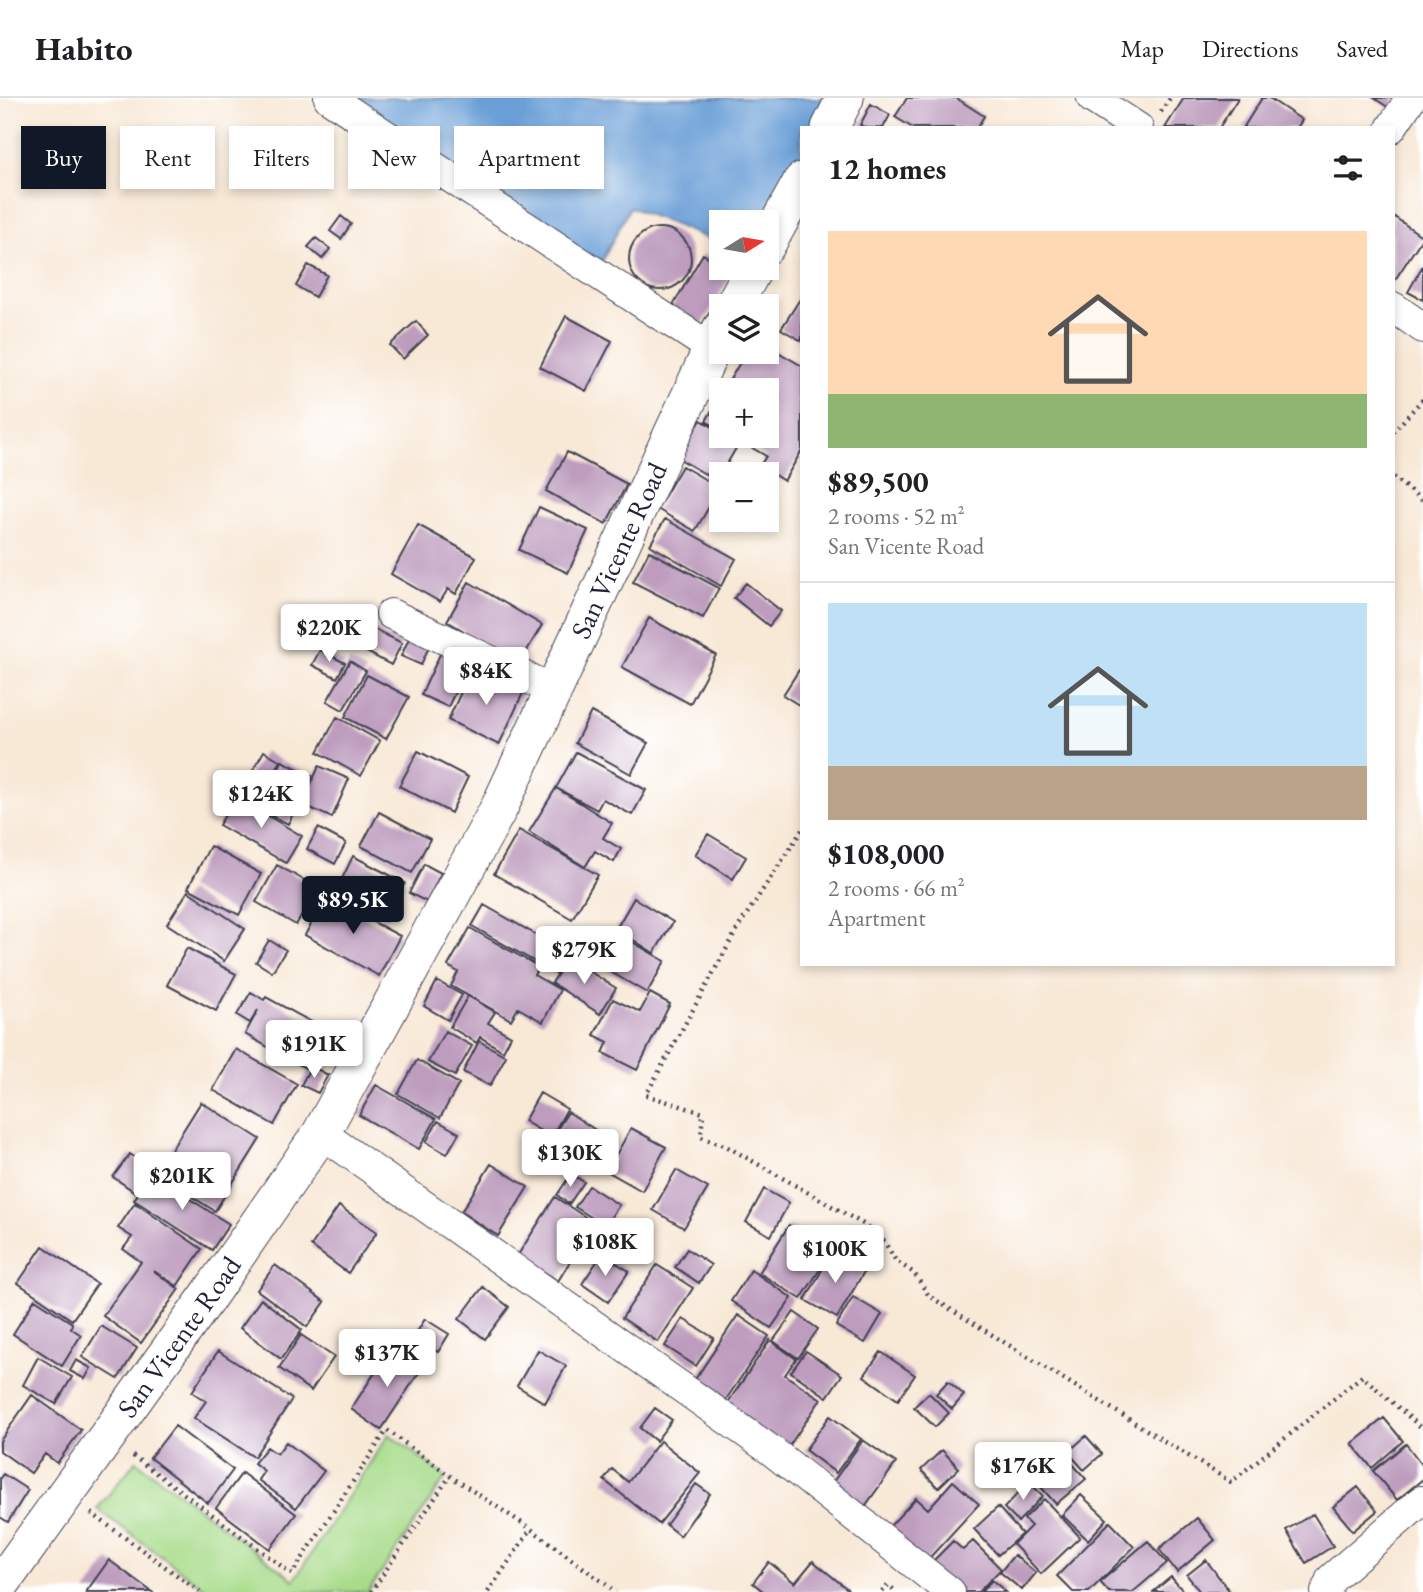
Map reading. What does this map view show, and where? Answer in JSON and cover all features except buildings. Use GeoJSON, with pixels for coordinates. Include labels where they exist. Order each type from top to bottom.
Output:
{"type":"FeatureCollection","features":[{"type":"Feature","properties":{"kind":"street"},"geometry":{"type":"LineString","coordinates":[[329,98],[709,335]]}},
{"type":"Feature","properties":{"kind":"street"},"geometry":{"type":"LineString","coordinates":[[831,126],[845,98]]}},
{"type":"Feature","properties":{"kind":"street"},"geometry":{"type":"LineString","coordinates":[[1092,98],[1135,126]]}},
{"type":"Feature","properties":{"kind":"street"},"geometry":{"type":"LineString","coordinates":[[1392,126],[1411,98]]}},
{"type":"Feature","properties":{"kind":"street"},"geometry":{"type":"LineString","coordinates":[[779,223],[800,185]]}},
{"type":"Feature","properties":{"kind":"street"},"geometry":{"type":"LineString","coordinates":[[1395,308],[1423,328]]}},
{"type":"Feature","properties":{"kind":"street","name":"San Vicente Road"},"geometry":{"type":"LineString","coordinates":[[0,1586],[207,1298],[321,1133],[500,806],[709,354]]}},
{"type":"Feature","properties":{"kind":"street"},"geometry":{"type":"LineString","coordinates":[[391,614],[553,690]]}},
{"type":"Feature","properties":{"kind":"street"},"geometry":{"type":"LineString","coordinates":[[321,1133],[772,1451],[950,1592]]}},
{"type":"Feature","properties":{"kind":"street"},"geometry":{"type":"LineString","coordinates":[[1326,1592],[1332,1579],[1421,1501]]}},
{"type":"Feature","properties":{"kind":"path"},"geometry":{"type":"LineString","coordinates":[[1395,430],[1423,399]]}},
{"type":"Feature","properties":{"kind":"path"},"geometry":{"type":"LineString","coordinates":[[1395,479],[1423,501]]}},
{"type":"Feature","properties":{"kind":"path"},"geometry":{"type":"LineString","coordinates":[[800,833],[739,926],[646,1095],[703,1113],[701,1137],[726,1146],[879,1233],[896,1261],[914,1273],[929,1296],[1231,1482],[1362,1376],[1423,1429]]}},
{"type":"Feature","properties":{"kind":"path"},"geometry":{"type":"LineString","coordinates":[[126,1465],[133,1456],[292,1574],[387,1430],[450,1476],[531,1529],[616,1592]]}},
{"type":"Feature","properties":{"kind":"path"},"geometry":{"type":"LineString","coordinates":[[371,1592],[450,1476]]}},
{"type":"Feature","properties":{"kind":"path"},"geometry":{"type":"LineString","coordinates":[[97,1503],[90,1512],[200,1592]]}},
{"type":"Feature","properties":{"kind":"path"},"geometry":{"type":"LineString","coordinates":[[488,1592],[531,1529]]}},
{"type":"Feature","properties":{"kind":"path"},"geometry":{"type":"LineString","coordinates":[[882,1592],[888,1585],[897,1592]]}},
{"type":"Feature","properties":{"kind":"green space"},"geometry":{"type":"Polygon","coordinates":[[[389,1434],[446,1477],[368,1592],[210,1592],[97,1509],[136,1461],[294,1580],[389,1434]]]}},
{"type":"Feature","properties":{"kind":"water"},"geometry":{"type":"Polygon","coordinates":[[[338,98],[834,98],[818,126],[800,126],[800,155],[770,210],[709,210],[709,239],[630,207],[598,269],[476,189],[604,189],[604,126],[454,126],[454,174],[440,165],[440,126],[381,126],[338,98]]]}}]}
